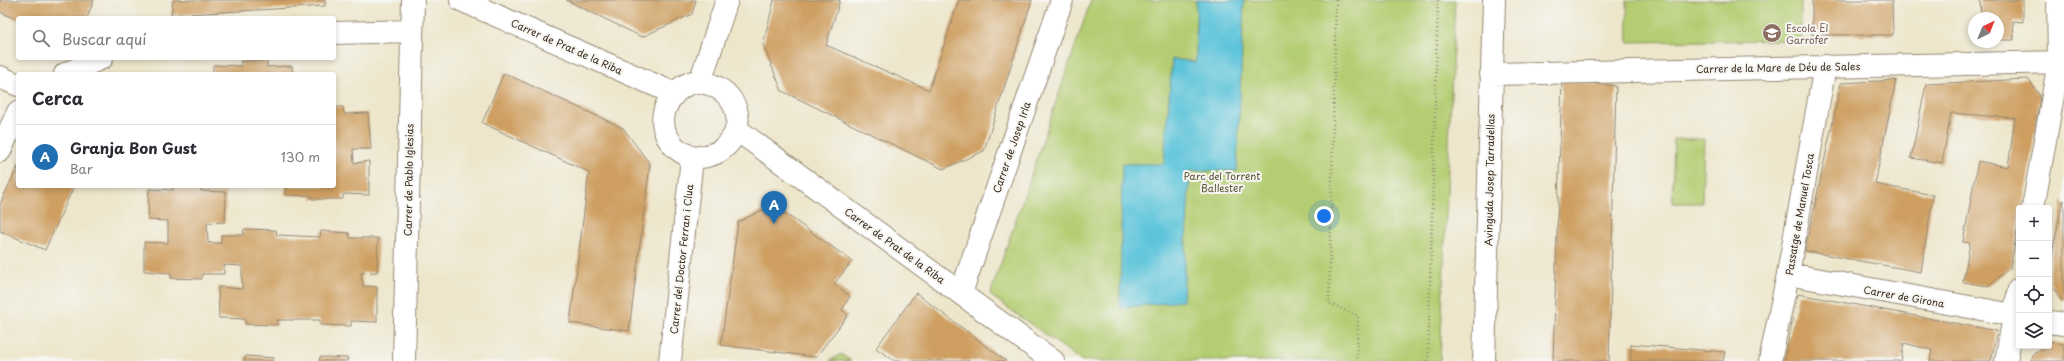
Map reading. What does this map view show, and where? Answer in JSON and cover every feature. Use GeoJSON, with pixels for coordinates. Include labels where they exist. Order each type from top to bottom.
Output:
{"type":"FeatureCollection","features":[{"type":"Feature","properties":{"kind":"street","name":"Carrer de Pablo Iglesias"},"geometry":{"type":"LineString","coordinates":[[404,361],[411,32],[414,0]]}},
{"type":"Feature","properties":{"kind":"street","name":"Carrer de Prat de la Riba"},"geometry":{"type":"LineString","coordinates":[[460,0],[674,93]]}},
{"type":"Feature","properties":{"kind":"street"},"geometry":{"type":"LineString","coordinates":[[700,82],[727,0]]}},
{"type":"Feature","properties":{"kind":"street","name":"Carrer de Josep Irla"},"geometry":{"type":"LineString","coordinates":[[961,294],[1062,0]]}},
{"type":"Feature","properties":{"kind":"street","name":"Avinguda Josep Tarradellas"},"geometry":{"type":"LineString","coordinates":[[1484,361],[1494,0]]}},
{"type":"Feature","properties":{"kind":"street"},"geometry":{"type":"LineString","coordinates":[[2034,205],[2061,62],[2058,0]]}},
{"type":"Feature","properties":{"kind":"street"},"geometry":{"type":"LineString","coordinates":[[336,33],[411,32]]}},
{"type":"Feature","properties":{"kind":"street"},"geometry":{"type":"LineString","coordinates":[[70,72],[97,60]]}},
{"type":"Feature","properties":{"kind":"street","name":"Carrer de la Mare de Déu de Sales"},"geometry":{"type":"LineString","coordinates":[[1491,74],[2061,62]]}},
{"type":"Feature","properties":{"kind":"street","name":"Passatge de Manuel Tosca"},"geometry":{"type":"LineString","coordinates":[[1770,361],[1788,274],[1825,66]]}},
{"type":"Feature","properties":{"kind":"street"},"geometry":{"type":"LineString","coordinates":[[0,77],[16,84]]}},
{"type":"Feature","properties":{"kind":"street"},"geometry":{"type":"LineString","coordinates":[[700,82],[712,84],[722,89],[730,98],[735,108],[737,119],[736,129],[730,142],[720,151],[708,156],[692,158],[674,146],[667,137],[663,125],[663,114],[666,102],[674,93],[686,84],[700,82]]}},
{"type":"Feature","properties":{"kind":"street"},"geometry":{"type":"LineString","coordinates":[[0,151],[16,116]]}},
{"type":"Feature","properties":{"kind":"street","name":"Carrer de Prat de la Riba"},"geometry":{"type":"LineString","coordinates":[[736,129],[1053,361]]}},
{"type":"Feature","properties":{"kind":"street","name":"Carrer del Doctor Ferran i Clua"},"geometry":{"type":"LineString","coordinates":[[670,361],[692,158]]}},
{"type":"Feature","properties":{"kind":"street","name":"Carrer de Girona"},"geometry":{"type":"LineString","coordinates":[[1788,274],[2016,316]]}},
{"type":"Feature","properties":{"kind":"street"},"geometry":{"type":"LineString","coordinates":[[2006,361],[2016,320]]}},
{"type":"Feature","properties":{"kind":"street"},"geometry":{"type":"LineString","coordinates":[[2052,322],[2064,324]]}},
{"type":"Feature","properties":{"kind":"path"},"geometry":{"type":"LineString","coordinates":[[1336,0],[1329,303],[1358,316],[1357,361]]}},
{"type":"Feature","properties":{"kind":"path"},"geometry":{"type":"LineString","coordinates":[[1428,361],[1438,0]]}},
{"type":"Feature","properties":{"kind":"green space","name":"Parc del Torrent Ballester"},"geometry":{"type":"Polygon","coordinates":[[[1091,0],[1455,0],[1440,361],[1082,361],[990,295],[1091,0]]]}},
{"type":"Feature","properties":{"kind":"green space"},"geometry":{"type":"Polygon","coordinates":[[[1627,0],[1801,0],[1801,40],[1628,42],[1627,0]]]}},
{"type":"Feature","properties":{"kind":"green space"},"geometry":{"type":"Polygon","coordinates":[[[1674,139],[1704,139],[1702,203],[1672,203],[1674,139]]]}},
{"type":"Feature","properties":{"kind":"green space"},"geometry":{"type":"Polygon","coordinates":[[[841,354],[851,361],[829,361],[841,354]]]}},
{"type":"Feature","properties":{"kind":"water"},"geometry":{"type":"Polygon","coordinates":[[[1196,0],[1244,0],[1237,171],[1190,171],[1183,301],[1120,308],[1122,164],[1164,164],[1172,59],[1196,62],[1196,0]]]}},
{"type":"Feature","properties":{"kind":"building"},"geometry":{"type":"Polygon","coordinates":[[[0,0],[94,0],[88,16],[16,16],[16,19],[0,12],[0,0]]]}},
{"type":"Feature","properties":{"kind":"building"},"geometry":{"type":"Polygon","coordinates":[[[173,0],[325,0],[325,6],[171,15],[173,0]]]}},
{"type":"Feature","properties":{"kind":"building"},"geometry":{"type":"Polygon","coordinates":[[[566,0],[696,0],[692,14],[642,37],[566,0]]]}},
{"type":"Feature","properties":{"kind":"building"},"geometry":{"type":"Polygon","coordinates":[[[774,0],[840,0],[826,45],[929,90],[959,0],[1032,0],[984,151],[943,169],[782,91],[763,45],[774,0]]]}},
{"type":"Feature","properties":{"kind":"building"},"geometry":{"type":"Polygon","coordinates":[[[1812,0],[1892,0],[1893,35],[1812,35],[1812,0]]]}},
{"type":"Feature","properties":{"kind":"building"},"geometry":{"type":"Polygon","coordinates":[[[1980,0],[2023,0],[2023,22],[2013,21],[2014,40],[2004,40],[2004,12],[1981,12],[1980,0]]]}},
{"type":"Feature","properties":{"kind":"building"},"geometry":{"type":"Polygon","coordinates":[[[240,61],[267,61],[267,67],[292,66],[293,72],[213,72],[213,65],[242,66],[240,61]]]}},
{"type":"Feature","properties":{"kind":"building"},"geometry":{"type":"Polygon","coordinates":[[[504,73],[623,128],[650,164],[629,331],[570,323],[589,172],[482,123],[504,73]]]}},
{"type":"Feature","properties":{"kind":"building"},"geometry":{"type":"Polygon","coordinates":[[[2028,79],[2040,96],[2023,205],[2016,205],[2016,237],[2010,268],[1988,286],[1963,282],[1970,243],[1963,242],[1978,161],[2008,167],[2015,118],[1951,113],[1942,163],[1911,158],[1926,84],[2028,79]]]}},
{"type":"Feature","properties":{"kind":"building"},"geometry":{"type":"Polygon","coordinates":[[[1562,80],[1616,86],[1609,361],[1553,361],[1562,80]]]}},
{"type":"Feature","properties":{"kind":"building"},"geometry":{"type":"Polygon","coordinates":[[[1896,80],[1875,184],[1933,195],[1921,272],[1805,251],[1841,83],[1896,80]]]}},
{"type":"Feature","properties":{"kind":"building"},"geometry":{"type":"Polygon","coordinates":[[[336,107],[343,107],[344,114],[368,113],[371,149],[353,149],[354,163],[369,161],[369,195],[343,194],[343,199],[312,199],[312,196],[285,195],[286,188],[336,188],[336,107]]]}},
{"type":"Feature","properties":{"kind":"building"},"geometry":{"type":"Polygon","coordinates":[[[16,170],[16,188],[73,188],[45,250],[0,231],[0,204],[16,170]]]}},
{"type":"Feature","properties":{"kind":"building"},"geometry":{"type":"Polygon","coordinates":[[[172,188],[202,188],[201,191],[226,192],[225,222],[207,223],[208,243],[221,243],[221,235],[243,235],[244,229],[276,230],[277,235],[320,237],[321,231],[349,233],[350,238],[378,238],[377,272],[361,273],[363,286],[377,287],[377,322],[351,321],[351,326],[320,325],[320,320],[277,320],[277,325],[245,324],[245,319],[219,318],[218,287],[242,289],[242,266],[224,265],[224,274],[202,274],[202,279],[171,278],[171,273],[144,271],[144,242],[168,243],[168,221],[148,220],[149,189],[173,190],[172,188]]]}},
{"type":"Feature","properties":{"kind":"building"},"geometry":{"type":"Polygon","coordinates":[[[2064,200],[2064,300],[2061,300],[2052,286],[2052,254],[2064,200]]]}},
{"type":"Feature","properties":{"kind":"building"},"geometry":{"type":"Polygon","coordinates":[[[773,205],[852,261],[834,284],[850,296],[842,310],[848,315],[816,357],[721,345],[738,222],[773,205]]]}},
{"type":"Feature","properties":{"kind":"building"},"geometry":{"type":"Polygon","coordinates":[[[916,293],[1006,361],[894,361],[876,348],[916,293]]]}},
{"type":"Feature","properties":{"kind":"building"},"geometry":{"type":"Polygon","coordinates":[[[1798,294],[1997,331],[1991,361],[1930,361],[1932,350],[1904,343],[1901,361],[1784,361],[1798,294]]]}},
{"type":"Feature","properties":{"kind":"building"},"geometry":{"type":"Polygon","coordinates":[[[2052,342],[2064,344],[2064,361],[2031,361],[2032,355],[2041,349],[2052,349],[2052,342]]]}},
{"type":"Feature","properties":{"kind":"building"},"geometry":{"type":"Polygon","coordinates":[[[1631,344],[1725,352],[1723,361],[1631,361],[1631,344]]]}},
{"type":"Feature","properties":{"kind":"building"},"geometry":{"type":"Polygon","coordinates":[[[246,356],[274,358],[273,361],[244,361],[246,356]]]}},
{"type":"Feature","properties":{"kind":"building"},"geometry":{"type":"Polygon","coordinates":[[[320,357],[348,358],[347,361],[319,361],[320,357]]]}},
{"type":"Feature","properties":{"kind":"place","name":"Escola El Garrofer"},"geometry":{"type":"Point","coordinates":[1772,33]}},
{"type":"Feature","properties":{"kind":"place","name":"Granja Bon Gust"},"geometry":{"type":"Point","coordinates":[774,224]}}]}
